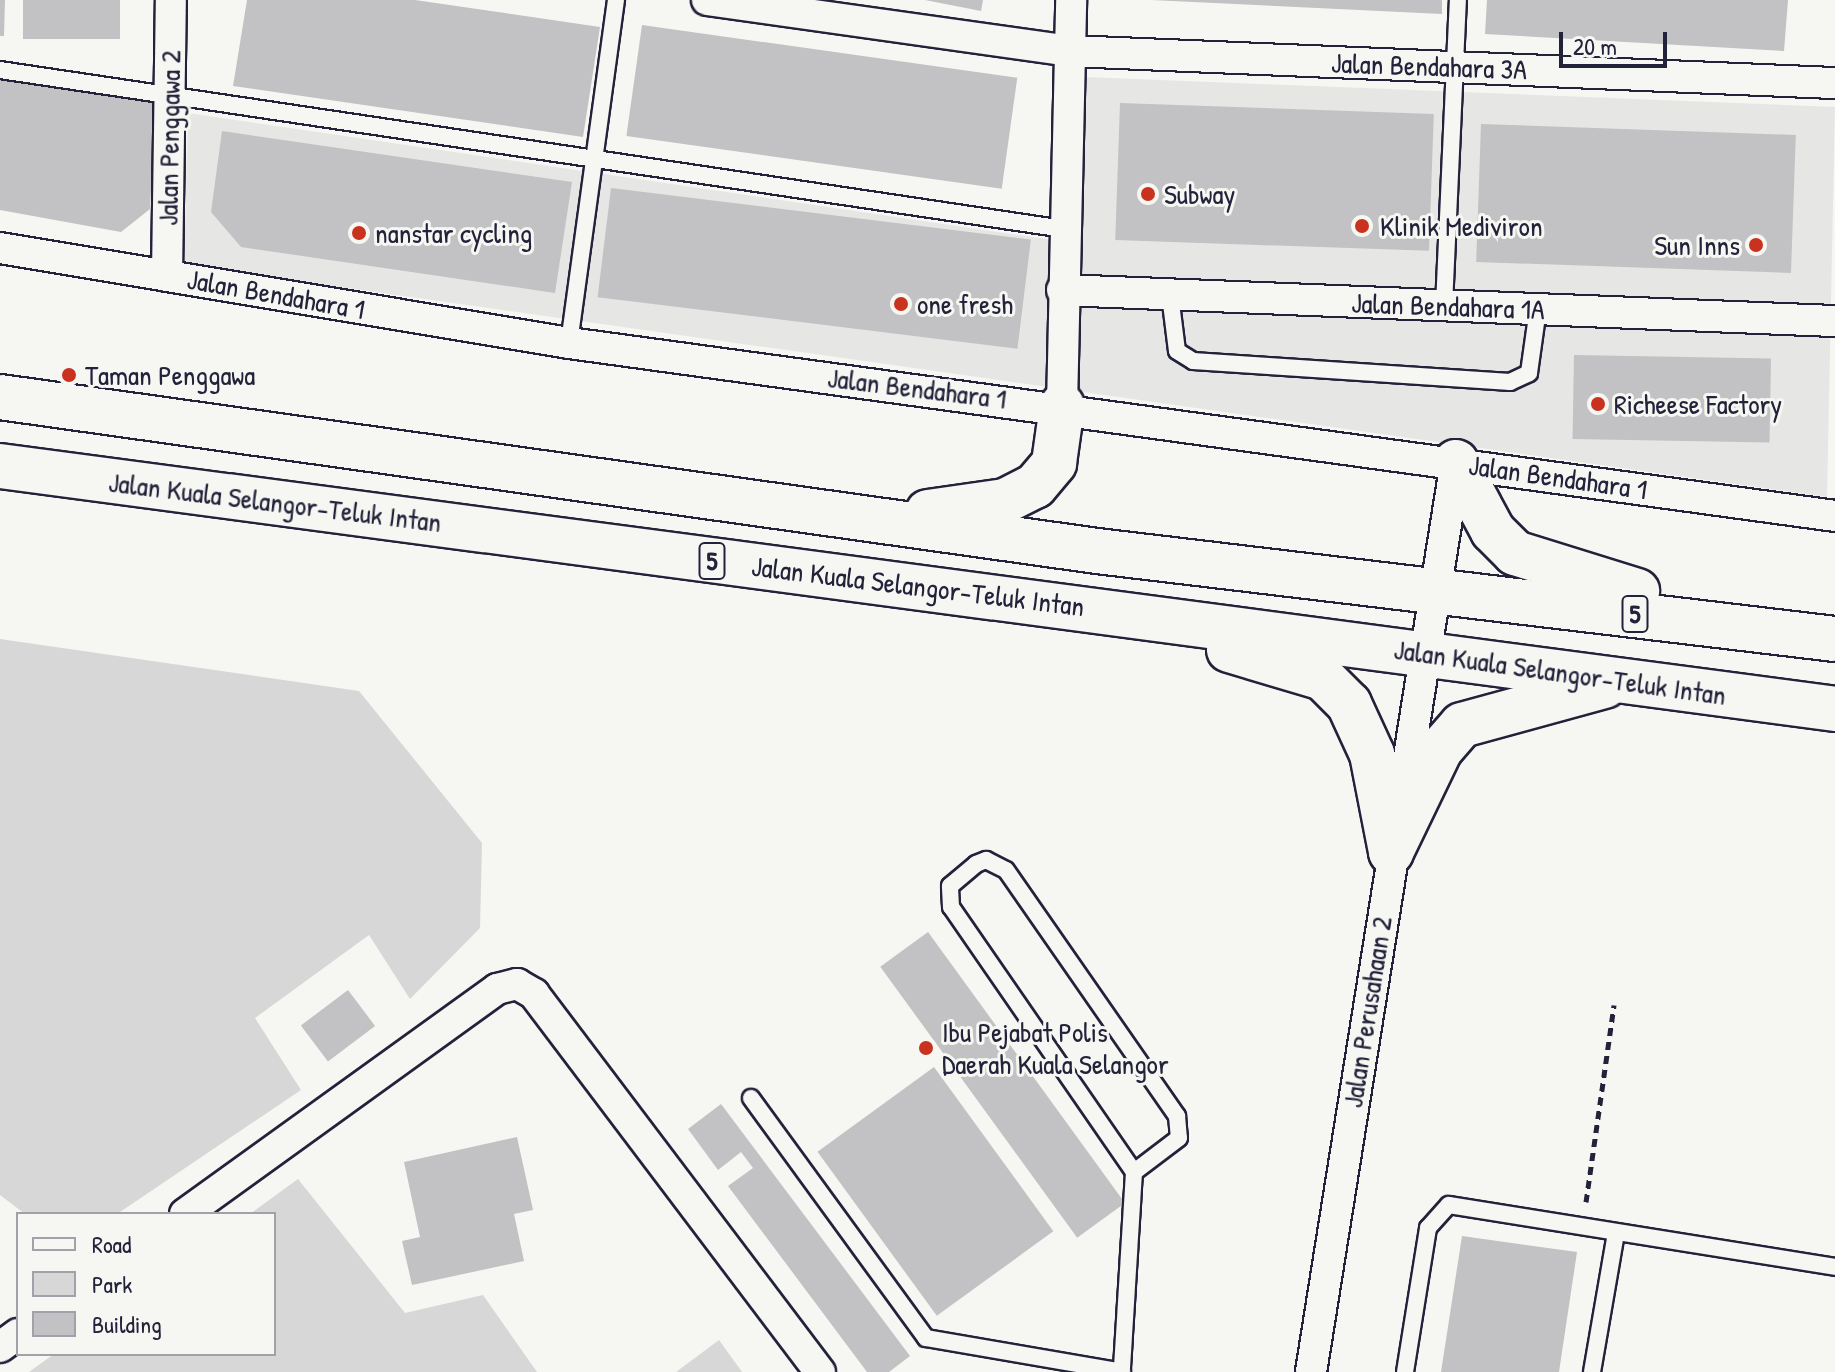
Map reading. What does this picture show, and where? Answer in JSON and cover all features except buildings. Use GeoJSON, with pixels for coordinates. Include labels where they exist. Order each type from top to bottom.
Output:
{"type":"FeatureCollection","features":[{"type":"Feature","properties":{"kind":"highway","name":"Jalan Kuala Selangor-Teluk Intan"},"geometry":{"type":"LineString","coordinates":[[0,397],[878,519],[1835,639]]}},
{"type":"Feature","properties":{"kind":"highway"},"geometry":{"type":"LineString","coordinates":[[878,519],[1005,501],[1035,486],[1054,463],[1062,406]]}},
{"type":"Feature","properties":{"kind":"highway"},"geometry":{"type":"LineString","coordinates":[[1456,462],[1493,531],[1515,553],[1602,585],[1835,626]]}},
{"type":"Feature","properties":{"kind":"highway","name":"Jalan Kuala Selangor-Teluk Intan"},"geometry":{"type":"LineString","coordinates":[[0,466],[988,593],[1835,709]]}},
{"type":"Feature","properties":{"kind":"highway"},"geometry":{"type":"LineString","coordinates":[[988,593],[1323,678],[1349,704],[1372,754],[1391,852]]}},
{"type":"Feature","properties":{"kind":"highway"},"geometry":{"type":"LineString","coordinates":[[1391,852],[1440,750],[1462,725],[1627,681]]}},
{"type":"Feature","properties":{"kind":"street","name":"Jalan Penggawa 2"},"geometry":{"type":"LineString","coordinates":[[167,276],[171,0]]}},
{"type":"Feature","properties":{"kind":"street","name":"Jalan Bendahara 3A"},"geometry":{"type":"LineString","coordinates":[[707,0],[1070,51],[1835,83]]}},
{"type":"Feature","properties":{"kind":"street"},"geometry":{"type":"LineString","coordinates":[[1062,406],[1062,290],[1071,0]]}},
{"type":"Feature","properties":{"kind":"street","name":"Jalan Bendahara 1"},"geometry":{"type":"LineString","coordinates":[[0,248],[569,343],[1062,406],[1835,516]]}},
{"type":"Feature","properties":{"kind":"street","name":"Jalan Bendahara 1A"},"geometry":{"type":"LineString","coordinates":[[1062,290],[1835,321]]}},
{"type":"Feature","properties":{"kind":"street","name":"Jalan Perusahaan 2"},"geometry":{"type":"LineString","coordinates":[[1311,1372],[1391,852],[1456,462]]}},
{"type":"Feature","properties":{"kind":"street"},"geometry":{"type":"LineString","coordinates":[[188,1212],[497,989],[517,984],[534,994],[820,1372]]}},
{"type":"Feature","properties":{"kind":"lane"},"geometry":{"type":"LineString","coordinates":[[569,343],[616,0]]}},
{"type":"Feature","properties":{"kind":"lane"},"geometry":{"type":"LineString","coordinates":[[1444,306],[1458,0]]}},
{"type":"Feature","properties":{"kind":"lane"},"geometry":{"type":"LineString","coordinates":[[0,70],[1064,229]]}},
{"type":"Feature","properties":{"kind":"lane"},"geometry":{"type":"LineString","coordinates":[[1170,295],[1177,351],[1193,361],[1510,382],[1529,373],[1538,309]]}},
{"type":"Feature","properties":{"kind":"lane"},"geometry":{"type":"LineString","coordinates":[[751,1098],[926,1338],[1122,1370],[1134,1172],[951,907],[950,886],[976,864],[986,860],[1006,870],[1177,1116],[1179,1138],[1134,1172]]}},
{"type":"Feature","properties":{"kind":"lane"},"geometry":{"type":"LineString","coordinates":[[1405,1372],[1428,1228],[1440,1210],[1460,1205],[1835,1267]]}},
{"type":"Feature","properties":{"kind":"lane"},"geometry":{"type":"LineString","coordinates":[[1592,1372],[1616,1233]]}},
{"type":"Feature","properties":{"kind":"path"},"geometry":{"type":"LineString","coordinates":[[1583,1227],[1614,1005]]}},
{"type":"Feature","properties":{"kind":"shaded area"},"geometry":{"type":"Polygon","coordinates":[[[1086,77],[1835,107],[1827,497],[184,265],[188,113],[1080,244],[1086,77]]]}},
{"type":"Feature","properties":{"kind":"green space"},"geometry":{"type":"Polygon","coordinates":[[[0,639],[359,691],[482,843],[480,928],[410,999],[369,935],[255,1018],[301,1090],[120,1212],[22,1212],[0,1195],[0,639]]]}},
{"type":"Feature","properties":{"kind":"green space"},"geometry":{"type":"Polygon","coordinates":[[[298,1179],[405,1313],[483,1295],[537,1372],[29,1372],[51,1356],[276,1356],[276,1212],[253,1212],[298,1179]]]}},
{"type":"Feature","properties":{"kind":"green space"},"geometry":{"type":"Polygon","coordinates":[[[719,1340],[742,1372],[676,1372],[719,1340]]]}},
{"type":"Feature","properties":{"kind":"place","name":"Subway"},"geometry":{"type":"Point","coordinates":[1148,194]}},
{"type":"Feature","properties":{"kind":"place","name":"Klinik Mediviron"},"geometry":{"type":"Point","coordinates":[1362,226]}},
{"type":"Feature","properties":{"kind":"place","name":"nanstar cycling"},"geometry":{"type":"Point","coordinates":[359,233]}},
{"type":"Feature","properties":{"kind":"place","name":"Sun Inns"},"geometry":{"type":"Point","coordinates":[1756,245]}},
{"type":"Feature","properties":{"kind":"place","name":"one fresh"},"geometry":{"type":"Point","coordinates":[901,304]}},
{"type":"Feature","properties":{"kind":"place","name":"Taman Penggawa"},"geometry":{"type":"Point","coordinates":[69,375]}},
{"type":"Feature","properties":{"kind":"place","name":"Richeese Factory"},"geometry":{"type":"Point","coordinates":[1598,404]}},
{"type":"Feature","properties":{"kind":"place","name":"Ibu Pejabat Polis Daerah Kuala Selangor"},"geometry":{"type":"Point","coordinates":[926,1048]}}]}
